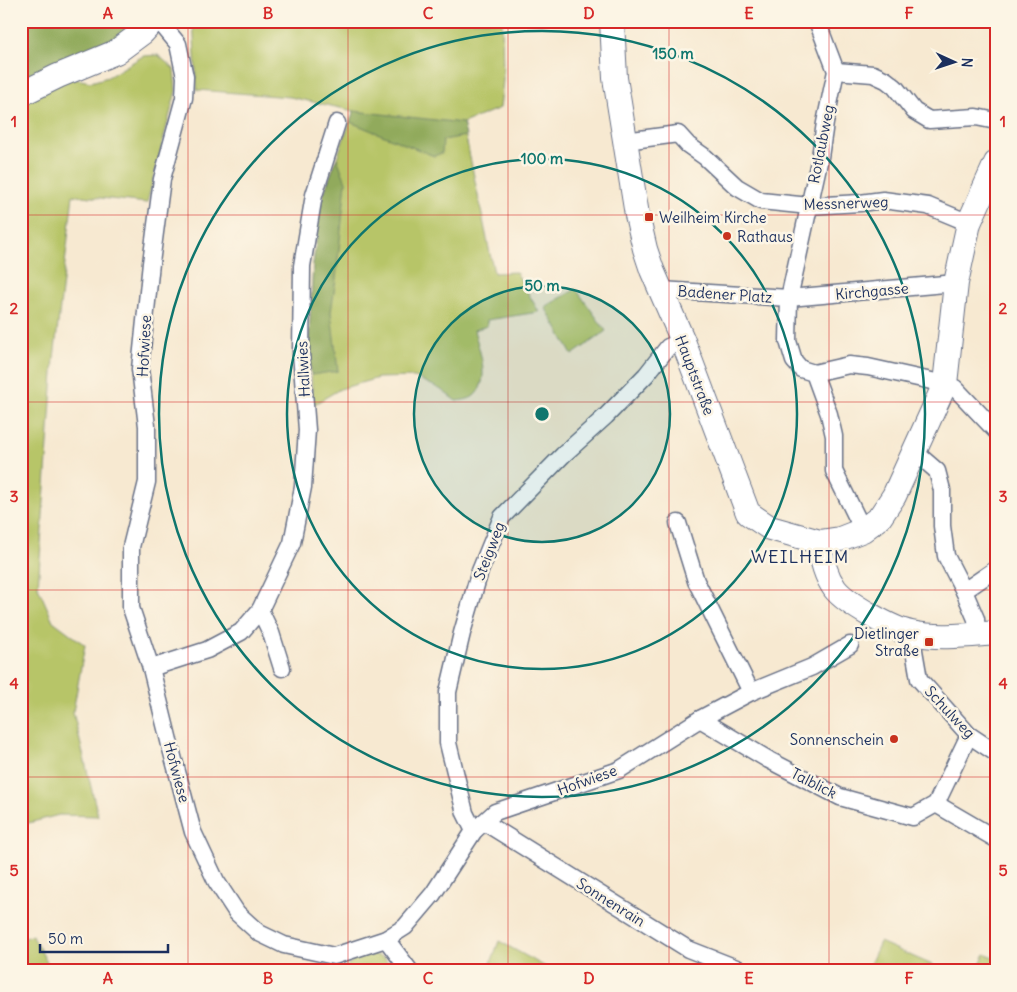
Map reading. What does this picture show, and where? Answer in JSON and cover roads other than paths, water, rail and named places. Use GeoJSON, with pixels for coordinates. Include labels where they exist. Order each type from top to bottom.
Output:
{"type":"FeatureCollection","features":[{"type":"Feature","properties":{"kind":"street"},"geometry":{"type":"LineString","coordinates":[[21,94],[58,76],[116,52],[143,32],[154,21]]}},
{"type":"Feature","properties":{"kind":"street","name":"Hofwiese"},"geometry":{"type":"LineString","coordinates":[[159,21],[178,44],[185,77],[184,98],[162,179],[151,263],[140,369],[147,426],[147,482],[131,547],[131,608],[151,668],[193,832],[216,881],[237,912],[259,933],[284,945],[334,956],[386,939],[405,927],[433,894],[479,827],[495,812],[619,770],[700,719],[751,692],[812,667],[850,644]]}},
{"type":"Feature","properties":{"kind":"street","name":"Hauptstraße"},"geometry":{"type":"LineString","coordinates":[[612,21],[615,78],[637,216],[645,249],[683,341],[748,513],[770,528],[820,542],[840,539],[863,530],[880,517],[894,496],[946,384],[956,283],[969,223],[996,163]]}},
{"type":"Feature","properties":{"kind":"street"},"geometry":{"type":"LineString","coordinates":[[817,21],[836,71],[873,74],[886,80],[895,87],[914,111],[929,120],[976,117],[996,121]]}},
{"type":"Feature","properties":{"kind":"street","name":"Rotlaubweg"},"geometry":{"type":"LineString","coordinates":[[814,373],[801,369],[794,361],[788,341],[789,298],[836,71]]}},
{"type":"Feature","properties":{"kind":"street","name":"Hallwies"},"geometry":{"type":"LineString","coordinates":[[151,668],[207,650],[241,632],[260,610],[292,543],[303,487],[307,430],[301,353],[302,266],[314,195],[337,123]]}},
{"type":"Feature","properties":{"kind":"street","name":"Messnerweg"},"geometry":{"type":"LineString","coordinates":[[625,141],[678,134],[736,187],[761,201],[809,206],[883,200],[928,206],[969,223]]}},
{"type":"Feature","properties":{"kind":"street","name":"Kirchgasse"},"geometry":{"type":"LineString","coordinates":[[789,298],[956,283]]}},
{"type":"Feature","properties":{"kind":"street","name":"Badener Platz"},"geometry":{"type":"LineString","coordinates":[[661,290],[789,298]]}},
{"type":"Feature","properties":{"kind":"street","name":"Steigweg"},"geometry":{"type":"LineString","coordinates":[[479,827],[464,813],[448,743],[448,692],[462,633],[480,571],[502,517],[563,455],[606,416],[646,375],[668,347],[683,341]]}},
{"type":"Feature","properties":{"kind":"street"},"geometry":{"type":"LineString","coordinates":[[863,530],[834,471],[834,436],[829,414],[814,373],[849,365],[868,367],[946,384],[955,388],[996,431]]}},
{"type":"Feature","properties":{"kind":"street"},"geometry":{"type":"LineString","coordinates":[[915,452],[937,471],[942,490],[942,526],[946,556],[976,619],[986,634]]}},
{"type":"Feature","properties":{"kind":"street"},"geometry":{"type":"LineString","coordinates":[[678,524],[696,581],[751,692]]}},
{"type":"Feature","properties":{"kind":"street"},"geometry":{"type":"LineString","coordinates":[[820,542],[822,560],[835,589],[851,603],[879,619],[910,633],[946,636],[986,634]]}},
{"type":"Feature","properties":{"kind":"street"},"geometry":{"type":"LineString","coordinates":[[964,591],[996,569]]}},
{"type":"Feature","properties":{"kind":"street"},"geometry":{"type":"LineString","coordinates":[[260,610],[271,633],[282,668]]}},
{"type":"Feature","properties":{"kind":"street","name":"Schulweg"},"geometry":{"type":"LineString","coordinates":[[910,633],[919,680],[969,736],[996,753]]}},
{"type":"Feature","properties":{"kind":"street","name":"Talblick"},"geometry":{"type":"LineString","coordinates":[[700,719],[769,760],[840,796],[912,817],[936,804]]}},
{"type":"Feature","properties":{"kind":"street"},"geometry":{"type":"LineString","coordinates":[[969,736],[936,804],[996,839]]}},
{"type":"Feature","properties":{"kind":"street","name":"Sonnenrain"},"geometry":{"type":"LineString","coordinates":[[479,827],[688,949],[744,971]]}},
{"type":"Feature","properties":{"kind":"street"},"geometry":{"type":"LineString","coordinates":[[386,939],[410,971]]}},
{"type":"Feature","properties":{"kind":"place","name":"Weilheim Kirche"},"geometry":{"type":"Point","coordinates":[649,217]}},
{"type":"Feature","properties":{"kind":"place","name":"Rathaus"},"geometry":{"type":"Point","coordinates":[727,236]}},
{"type":"Feature","properties":{"kind":"place","name":"Dietlinger Straße"},"geometry":{"type":"Point","coordinates":[929,642]}},
{"type":"Feature","properties":{"kind":"place","name":"Sonnenschein"},"geometry":{"type":"Point","coordinates":[894,739]}},
{"type":"Feature","properties":{"kind":"district","name":"WEILHEIM"},"geometry":{"type":"Point","coordinates":[800,556]}}]}
